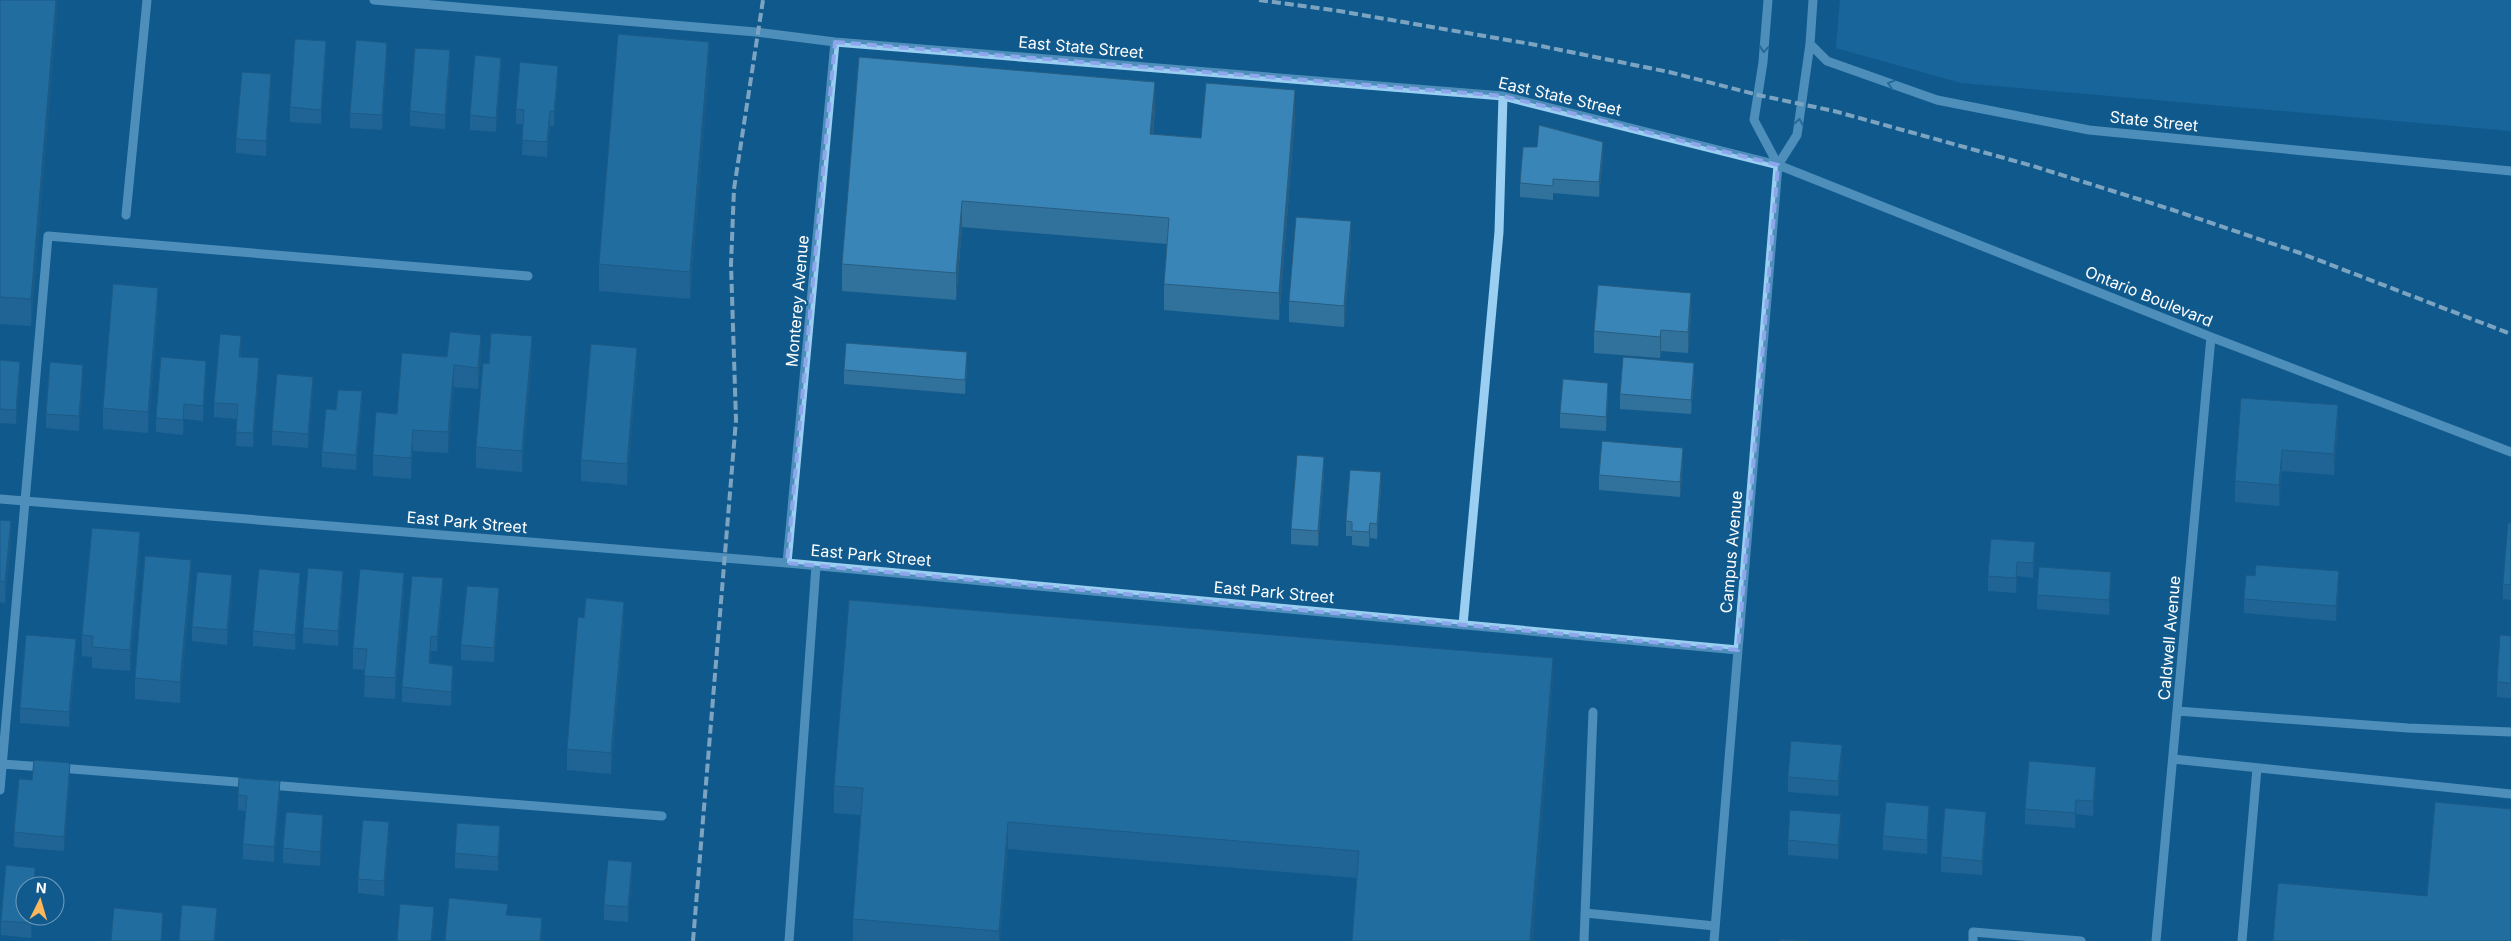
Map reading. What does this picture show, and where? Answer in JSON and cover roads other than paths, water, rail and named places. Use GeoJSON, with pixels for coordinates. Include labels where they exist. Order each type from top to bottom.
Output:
{"type":"FeatureCollection","features":[{"type":"Feature","properties":{"kind":"street"},"geometry":{"type":"LineString","coordinates":[[126,215],[147,0]]}},
{"type":"Feature","properties":{"kind":"street","name":"East State Street"},"geometry":{"type":"LineString","coordinates":[[374,0],[756,32],[835,42],[1503,96],[1778,165]]}},
{"type":"Feature","properties":{"kind":"street"},"geometry":{"type":"LineString","coordinates":[[1768,0],[1754,120],[1778,165]]}},
{"type":"Feature","properties":{"kind":"street","name":"Campus Avenue"},"geometry":{"type":"LineString","coordinates":[[1714,941],[1778,165],[1797,134],[1810,44],[1813,0]]}},
{"type":"Feature","properties":{"kind":"street","name":"Monterey Avenue"},"geometry":{"type":"LineString","coordinates":[[787,563],[835,42]]}},
{"type":"Feature","properties":{"kind":"street","name":"State Street"},"geometry":{"type":"LineString","coordinates":[[1810,44],[1827,61],[1937,100],[2089,130],[2511,171]]}},
{"type":"Feature","properties":{"kind":"street"},"geometry":{"type":"LineString","coordinates":[[1463,625],[1499,232],[1503,96]]}},
{"type":"Feature","properties":{"kind":"street","name":"Ontario Boulevard"},"geometry":{"type":"LineString","coordinates":[[1778,165],[2211,337],[2511,452]]}},
{"type":"Feature","properties":{"kind":"street"},"geometry":{"type":"LineString","coordinates":[[0,790],[48,236],[528,276]]}},
{"type":"Feature","properties":{"kind":"street","name":"Caldwell Avenue"},"geometry":{"type":"LineString","coordinates":[[2156,941],[2211,337]]}},
{"type":"Feature","properties":{"kind":"street","name":"East Park Street"},"geometry":{"type":"LineString","coordinates":[[0,498],[787,563],[1738,650]]}},
{"type":"Feature","properties":{"kind":"street"},"geometry":{"type":"LineString","coordinates":[[789,941],[816,566]]}},
{"type":"Feature","properties":{"kind":"street"},"geometry":{"type":"LineString","coordinates":[[2177,711],[2408,728],[2511,732]]}},
{"type":"Feature","properties":{"kind":"street"},"geometry":{"type":"LineString","coordinates":[[1584,941],[1594,712]]}},
{"type":"Feature","properties":{"kind":"street"},"geometry":{"type":"LineString","coordinates":[[2173,759],[2511,794]]}},
{"type":"Feature","properties":{"kind":"street"},"geometry":{"type":"LineString","coordinates":[[2,764],[662,816]]}},
{"type":"Feature","properties":{"kind":"street"},"geometry":{"type":"LineString","coordinates":[[2242,941],[2257,768]]}},
{"type":"Feature","properties":{"kind":"street"},"geometry":{"type":"LineString","coordinates":[[1585,913],[1715,926]]}},
{"type":"Feature","properties":{"kind":"street"},"geometry":{"type":"LineString","coordinates":[[1973,941],[1973,932],[2081,941]]}},
{"type":"Feature","properties":{"kind":"railway"},"geometry":{"type":"LineString","coordinates":[[693,941],[736,420],[731,264],[734,189],[763,0]]}},
{"type":"Feature","properties":{"kind":"railway"},"geometry":{"type":"LineString","coordinates":[[1259,0],[1339,11],[1531,44],[1669,72],[1758,95],[1834,111],[2033,166],[2170,209],[2300,253],[2511,334]]}}]}
